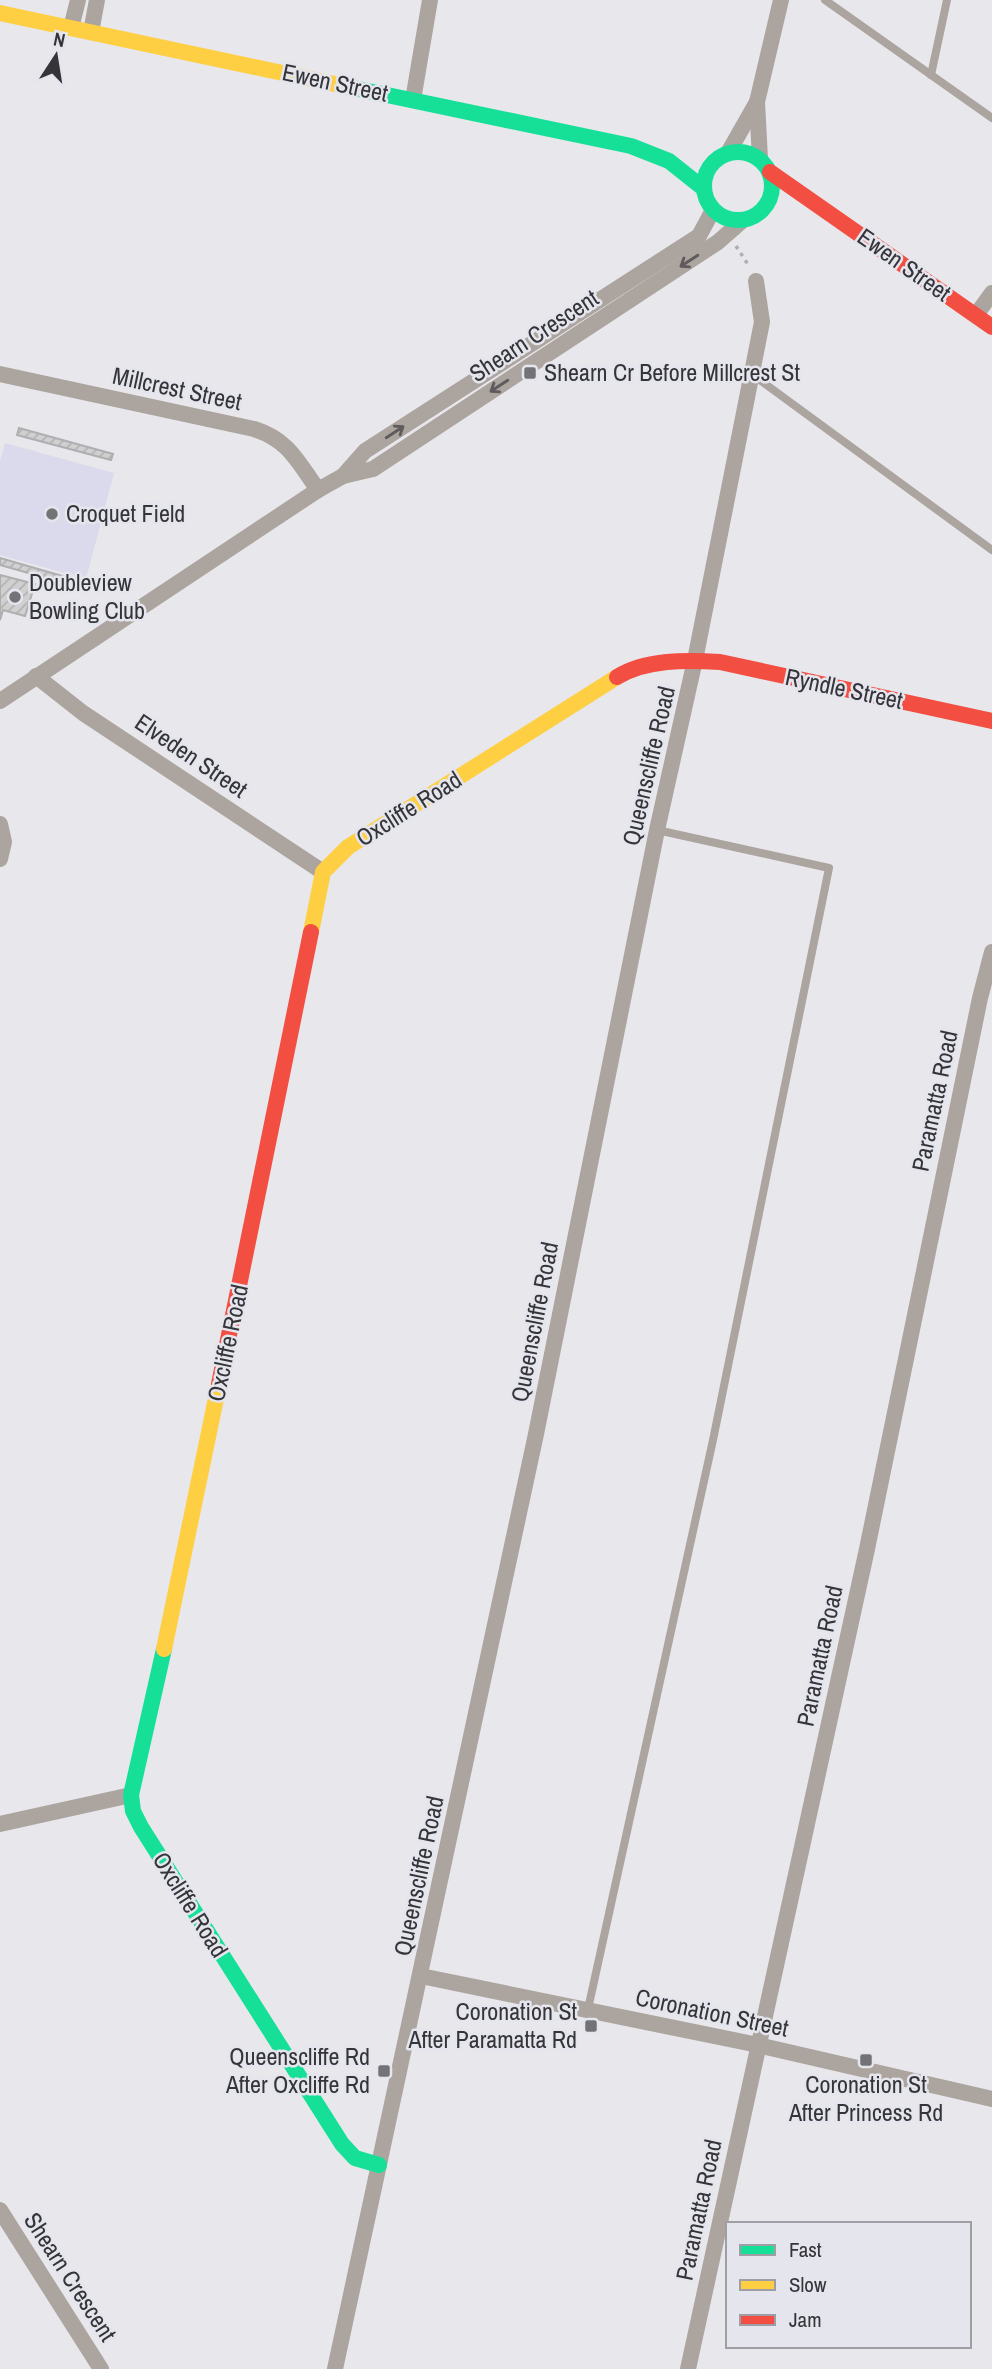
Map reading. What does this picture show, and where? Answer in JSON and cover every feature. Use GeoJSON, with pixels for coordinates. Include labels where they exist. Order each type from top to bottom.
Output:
{"type":"FeatureCollection","features":[{"type":"Feature","properties":{"kind":"street"},"geometry":{"type":"LineString","coordinates":[[71,27],[78,0]]}},
{"type":"Feature","properties":{"kind":"street"},"geometry":{"type":"LineString","coordinates":[[91,32],[97,0]]}},
{"type":"Feature","properties":{"kind":"street"},"geometry":{"type":"LineString","coordinates":[[413,100],[430,0]]}},
{"type":"Feature","properties":{"kind":"street"},"geometry":{"type":"LineString","coordinates":[[713,210],[722,217],[743,220],[759,214],[772,194],[773,183],[765,165],[757,102],[779,0]]}},
{"type":"Feature","properties":{"kind":"street","name":"Ewen Street"},"geometry":{"type":"LineString","coordinates":[[0,13],[631,146],[669,161],[703,188],[706,200],[713,210]]}},
{"type":"Feature","properties":{"kind":"street"},"geometry":{"type":"LineString","coordinates":[[703,188],[705,175],[721,157],[757,102]]}},
{"type":"Feature","properties":{"kind":"street","name":"Ewen Street"},"geometry":{"type":"LineString","coordinates":[[669,161],[721,157],[738,151],[750,153],[992,327]]}},
{"type":"Feature","properties":{"kind":"street"},"geometry":{"type":"LineString","coordinates":[[767,205],[816,203]]}},
{"type":"Feature","properties":{"kind":"street","name":"Shearn Crescent"},"geometry":{"type":"LineString","coordinates":[[0,701],[343,476],[365,451],[699,236],[713,210]]}},
{"type":"Feature","properties":{"kind":"street","name":"Shearn Crescent"},"geometry":{"type":"LineString","coordinates":[[343,476],[373,469],[718,242],[743,220]]}},
{"type":"Feature","properties":{"kind":"street","name":"Queenscliffe Road"},"geometry":{"type":"LineString","coordinates":[[335,2369],[536,1434],[657,830],[695,660],[762,322],[757,281]]}},
{"type":"Feature","properties":{"kind":"street"},"geometry":{"type":"LineString","coordinates":[[976,315],[992,293]]}},
{"type":"Feature","properties":{"kind":"street","name":"Millcrest Street"},"geometry":{"type":"LineString","coordinates":[[0,374],[271,434],[286,445],[318,491]]}},
{"type":"Feature","properties":{"kind":"street","name":"Ryndle Street"},"geometry":{"type":"LineString","coordinates":[[695,660],[720,662],[992,721]]}},
{"type":"Feature","properties":{"kind":"street","name":"Oxcliffe Road"},"geometry":{"type":"LineString","coordinates":[[379,2165],[355,2158],[342,2144],[141,1827],[132,1811],[131,1795],[176,1599],[323,872],[348,847],[624,673],[650,664],[695,660]]}},
{"type":"Feature","properties":{"kind":"street","name":"Elveden Street"},"geometry":{"type":"LineString","coordinates":[[36,676],[83,713],[323,872]]}},
{"type":"Feature","properties":{"kind":"street"},"geometry":{"type":"LineString","coordinates":[[0,824],[4,842],[0,859]]}},
{"type":"Feature","properties":{"kind":"street","name":"Paramatta Road"},"geometry":{"type":"LineString","coordinates":[[688,2369],[864,1563],[980,998],[992,952]]}},
{"type":"Feature","properties":{"kind":"street"},"geometry":{"type":"LineString","coordinates":[[0,1824],[131,1795]]}},
{"type":"Feature","properties":{"kind":"street","name":"Coronation Street"},"geometry":{"type":"LineString","coordinates":[[421,1976],[758,2045],[992,2099]]}},
{"type":"Feature","properties":{"kind":"street","name":"Shearn Crescent"},"geometry":{"type":"LineString","coordinates":[[0,2210],[101,2369]]}},
{"type":"Feature","properties":{"kind":"lane"},"geometry":{"type":"LineString","coordinates":[[825,0],[992,118]]}},
{"type":"Feature","properties":{"kind":"lane"},"geometry":{"type":"LineString","coordinates":[[931,75],[947,0]]}},
{"type":"Feature","properties":{"kind":"lane"},"geometry":{"type":"LineString","coordinates":[[752,375],[992,550]]}},
{"type":"Feature","properties":{"kind":"lane"},"geometry":{"type":"LineString","coordinates":[[588,2009],[713,1440],[829,868],[657,830]]}},
{"type":"Feature","properties":{"kind":"shaded area","name":"Croquet Field"},"geometry":{"type":"Polygon","coordinates":[[[5,443],[114,473],[86,579],[0,555],[0,461],[5,443]]]}},
{"type":"Feature","properties":{"kind":"building"},"geometry":{"type":"Polygon","coordinates":[[[19,428],[113,454],[111,460],[17,435],[19,428]]]}},
{"type":"Feature","properties":{"kind":"building"},"geometry":{"type":"Polygon","coordinates":[[[0,558],[76,580],[74,586],[0,565],[0,558]]]}},
{"type":"Feature","properties":{"kind":"building","name":"Doubleview Bowling Club"},"geometry":{"type":"Polygon","coordinates":[[[0,575],[35,584],[25,616],[3,610],[0,620],[0,575]]]}},
{"type":"Feature","properties":{"kind":"traffic: fast"},"geometry":{"type":"LineString","coordinates":[[344,86],[631,146],[669,161],[703,188]]}},
{"type":"Feature","properties":{"kind":"traffic: fast"},"geometry":{"type":"LineString","coordinates":[[731,152],[745,152],[757,157],[767,167],[772,186],[767,205],[757,215],[745,220],[731,220],[719,215],[709,205],[704,193],[704,179],[709,167],[719,157],[731,152]]}},
{"type":"Feature","properties":{"kind":"traffic: fast"},"geometry":{"type":"LineString","coordinates":[[164,1649],[131,1795],[133,1811],[342,2144],[355,2158],[379,2165]]}},
{"type":"Feature","properties":{"kind":"traffic: slow"},"geometry":{"type":"LineString","coordinates":[[0,13],[344,86]]}},
{"type":"Feature","properties":{"kind":"traffic: slow"},"geometry":{"type":"LineString","coordinates":[[311,932],[323,872],[348,847],[617,677]]}},
{"type":"Feature","properties":{"kind":"traffic: slow"},"geometry":{"type":"LineString","coordinates":[[164,1649],[219,1384]]}},
{"type":"Feature","properties":{"kind":"traffic: jam"},"geometry":{"type":"LineString","coordinates":[[770,172],[992,327]]}},
{"type":"Feature","properties":{"kind":"traffic: jam"},"geometry":{"type":"LineString","coordinates":[[617,677],[654,664],[681,661],[720,662],[992,721]]}},
{"type":"Feature","properties":{"kind":"traffic: jam"},"geometry":{"type":"LineString","coordinates":[[219,1384],[311,932]]}},
{"type":"Feature","properties":{"kind":"place","name":"Shearn Cr Before Millcrest St"},"geometry":{"type":"Point","coordinates":[530,373]}},
{"type":"Feature","properties":{"kind":"place","name":"Croquet Field"},"geometry":{"type":"Point","coordinates":[52,514]}},
{"type":"Feature","properties":{"kind":"place","name":"Doubleview Bowling Club"},"geometry":{"type":"Point","coordinates":[15,597]}},
{"type":"Feature","properties":{"kind":"place","name":"Coronation St After Paramatta Rd"},"geometry":{"type":"Point","coordinates":[591,2026]}},
{"type":"Feature","properties":{"kind":"place","name":"Coronation St After Princess Rd"},"geometry":{"type":"Point","coordinates":[866,2060]}},
{"type":"Feature","properties":{"kind":"place","name":"Queenscliffe Rd After Oxcliffe Rd"},"geometry":{"type":"Point","coordinates":[384,2071]}}]}
